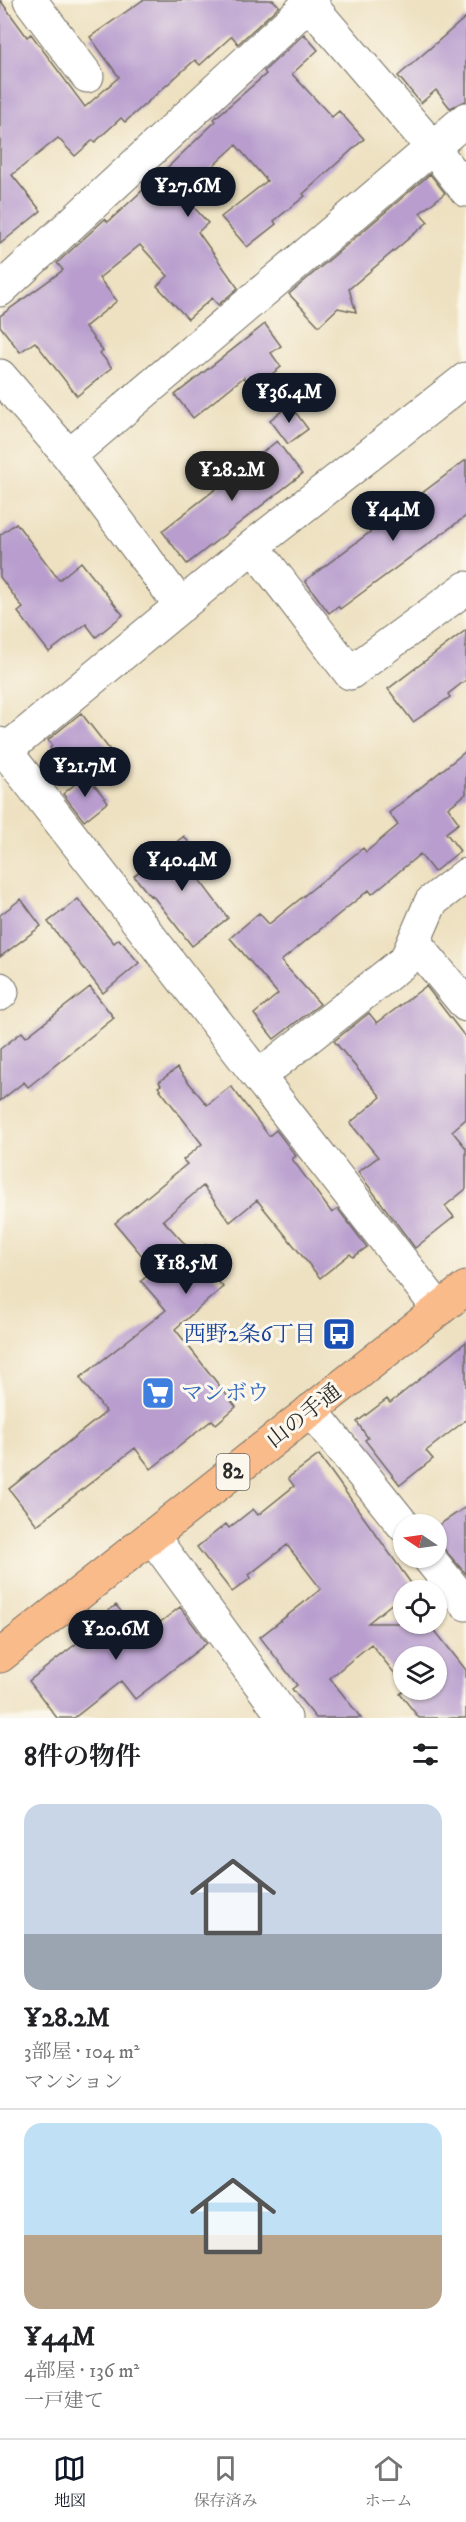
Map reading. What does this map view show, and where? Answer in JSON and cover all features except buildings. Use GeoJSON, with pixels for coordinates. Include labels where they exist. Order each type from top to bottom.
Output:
{"type":"FeatureCollection","features":[{"type":"Feature","properties":{"kind":"main road","name":"山の手通"},"geometry":{"type":"LineString","coordinates":[[0,1656],[466,1288]]}},
{"type":"Feature","properties":{"kind":"street"},"geometry":{"type":"LineString","coordinates":[[30,0],[87,76]]}},
{"type":"Feature","properties":{"kind":"street"},"geometry":{"type":"LineString","coordinates":[[0,290],[310,1],[466,190]]}},
{"type":"Feature","properties":{"kind":"street"},"geometry":{"type":"LineString","coordinates":[[69,456],[466,119]]}},
{"type":"Feature","properties":{"kind":"street"},"geometry":{"type":"LineString","coordinates":[[0,376],[69,456],[181,606]]}},
{"type":"Feature","properties":{"kind":"street"},"geometry":{"type":"LineString","coordinates":[[440,1309],[2,747],[181,606],[253,546],[466,380]]}},
{"type":"Feature","properties":{"kind":"street"},"geometry":{"type":"LineString","coordinates":[[253,546],[350,673],[466,588]]}},
{"type":"Feature","properties":{"kind":"street"},"geometry":{"type":"LineString","coordinates":[[259,1076],[406,960],[431,903],[466,875]]}},
{"type":"Feature","properties":{"kind":"street"},"geometry":{"type":"LineString","coordinates":[[414,942],[466,1005]]}},
{"type":"Feature","properties":{"kind":"street"},"geometry":{"type":"LineString","coordinates":[[311,1410],[394,1514]]}},
{"type":"Feature","properties":{"kind":"street"},"geometry":{"type":"LineString","coordinates":[[152,1536],[285,1718]]}},
{"type":"Feature","properties":{"kind":"street"},"geometry":{"type":"LineString","coordinates":[[438,1568],[464,1597]]}},
{"type":"Feature","properties":{"kind":"place","name":"西野2条6丁目"},"geometry":{"type":"Point","coordinates":[339,1334]}},
{"type":"Feature","properties":{"kind":"place","name":"マンボウ"},"geometry":{"type":"Point","coordinates":[158,1393]}}]}
